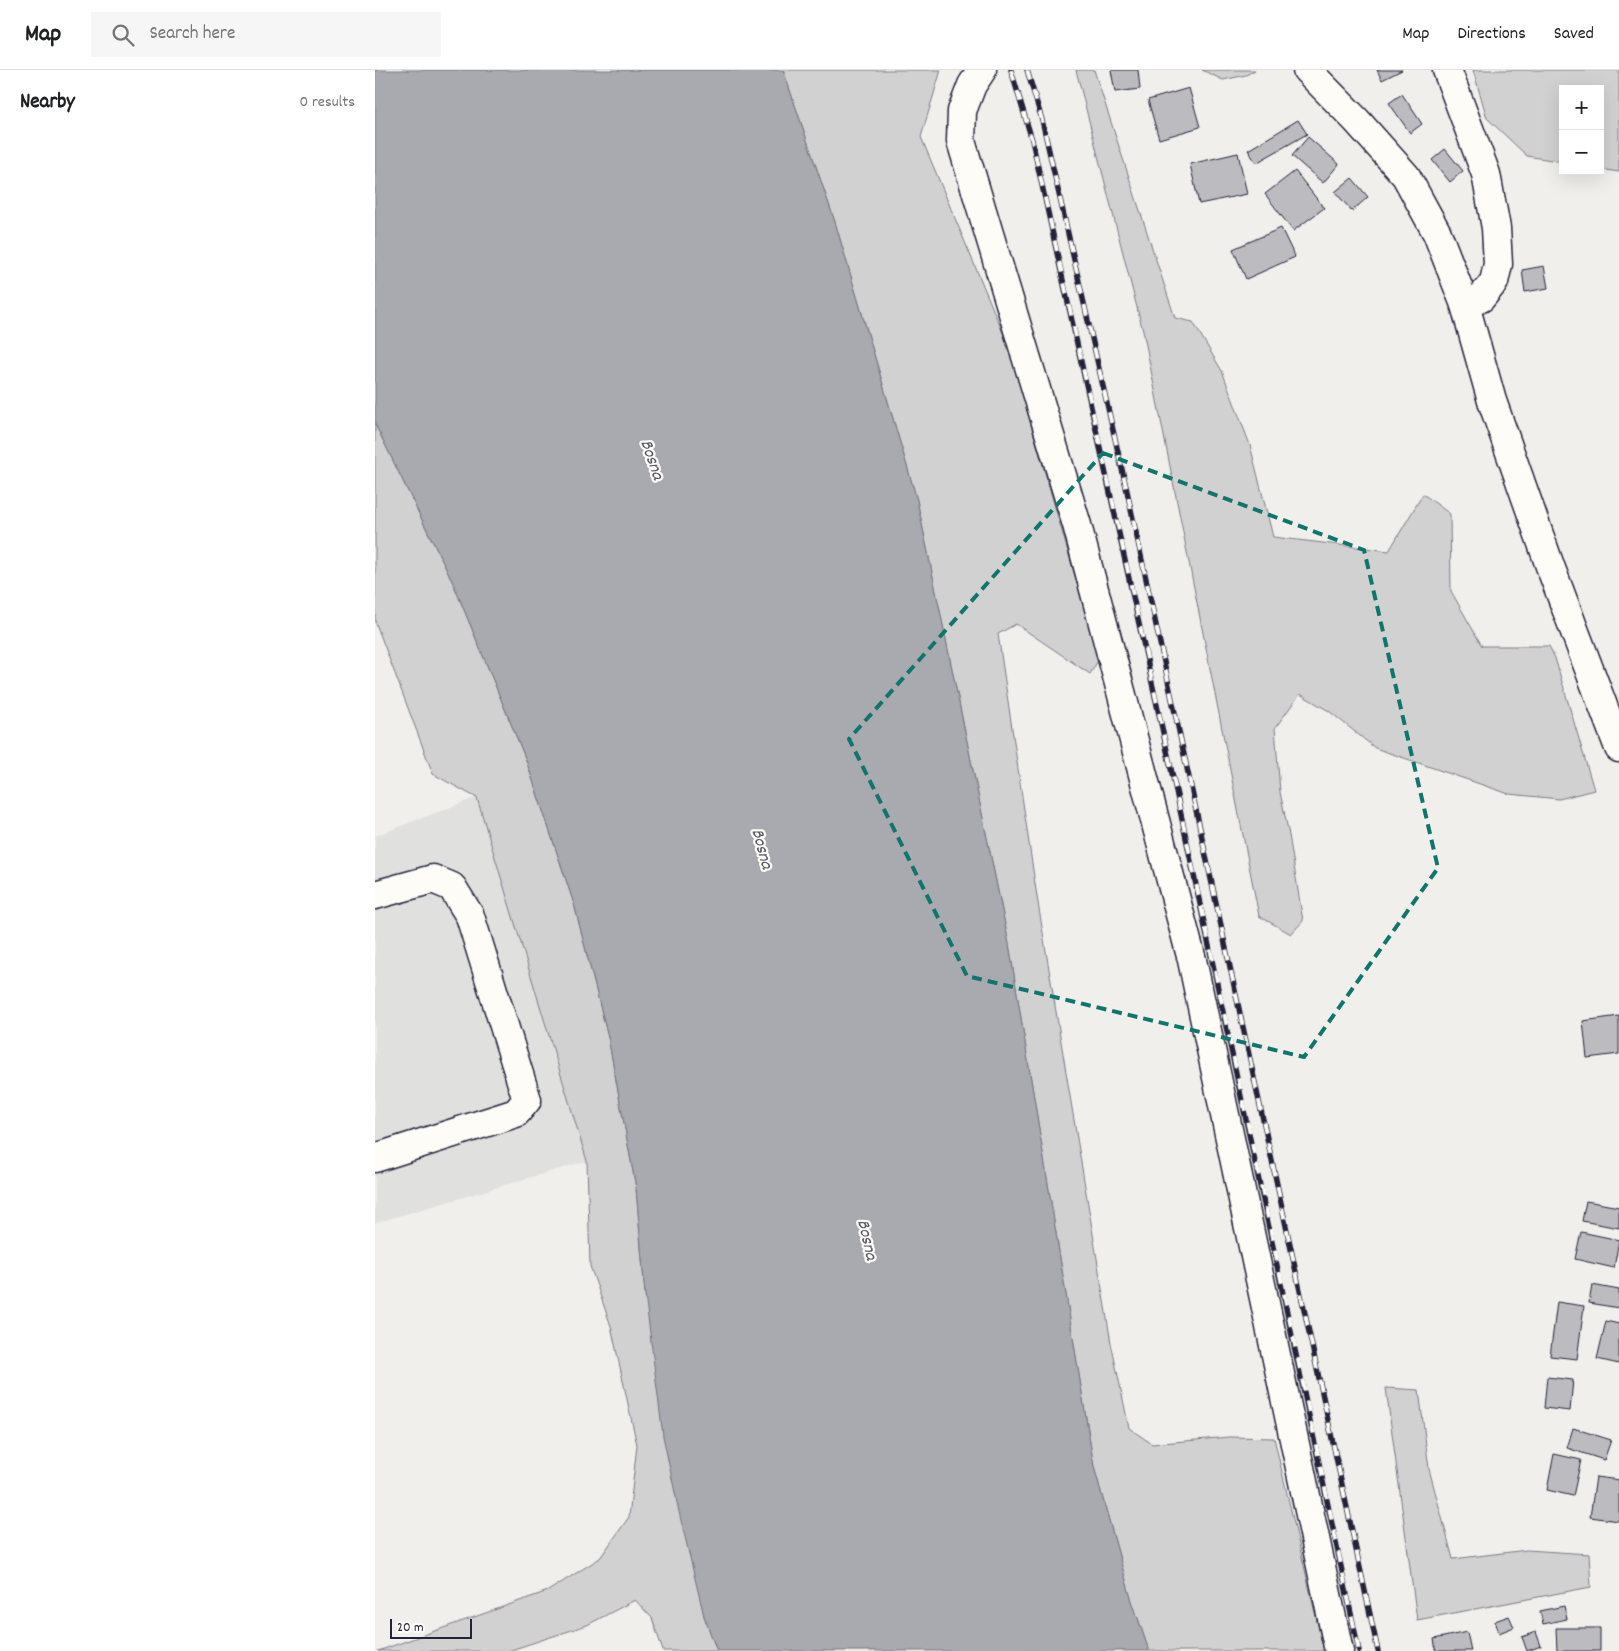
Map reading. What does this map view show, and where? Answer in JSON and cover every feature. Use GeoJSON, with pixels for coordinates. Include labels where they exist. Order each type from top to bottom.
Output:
{"type":"FeatureCollection","features":[{"type":"Feature","properties":{"kind":"street"},"geometry":{"type":"LineString","coordinates":[[982,70],[972,85],[962,112],[961,141],[1077,525],[1193,960],[1339,1651]]}},
{"type":"Feature","properties":{"kind":"street"},"geometry":{"type":"LineString","coordinates":[[1307,70],[1357,121],[1406,176],[1437,233],[1465,305],[1498,419],[1550,566],[1619,748]]}},
{"type":"Feature","properties":{"kind":"street"},"geometry":{"type":"LineString","coordinates":[[1447,70],[1487,174],[1496,228],[1498,264],[1494,282],[1481,298],[1465,305]]}},
{"type":"Feature","properties":{"kind":"street"},"geometry":{"type":"LineString","coordinates":[[375,895],[433,879],[452,887],[470,916],[527,1100],[515,1113],[375,1158]]}},
{"type":"Feature","properties":{"kind":"highlighted area"},"geometry":{"type":"Polygon","coordinates":[[[1103,453],[1364,550],[1438,868],[1304,1057],[967,976],[849,739],[1103,453]]]}},
{"type":"Feature","properties":{"kind":"shaded area"},"geometry":{"type":"Polygon","coordinates":[[[783,70],[941,70],[921,137],[1008,345],[1099,659],[1090,674],[1016,624],[998,634],[1037,897],[1111,1343],[1129,1428],[1152,1444],[1229,1437],[1274,1438],[1324,1651],[1149,1651],[1130,1595],[1094,1467],[1009,944],[917,500],[835,222],[783,70]]]}},
{"type":"Feature","properties":{"kind":"shaded area"},"geometry":{"type":"Polygon","coordinates":[[[1076,70],[1094,70],[1175,318],[1193,322],[1222,371],[1250,445],[1273,537],[1389,551],[1423,494],[1450,514],[1451,591],[1482,646],[1549,646],[1555,658],[1594,790],[1559,799],[1509,794],[1375,748],[1329,711],[1300,694],[1275,728],[1280,792],[1303,921],[1291,934],[1259,916],[1144,335],[1076,70]]]}},
{"type":"Feature","properties":{"kind":"shaded area"},"geometry":{"type":"Polygon","coordinates":[[[1202,70],[1255,70],[1246,75],[1223,80],[1202,70]]]}},
{"type":"Feature","properties":{"kind":"shaded area"},"geometry":{"type":"Polygon","coordinates":[[[1473,70],[1619,70],[1619,172],[1604,170],[1604,85],[1559,85],[1559,161],[1527,156],[1487,118],[1473,70]]]}},
{"type":"Feature","properties":{"kind":"shaded area"},"geometry":{"type":"Polygon","coordinates":[[[375,424],[453,583],[526,760],[574,904],[608,1037],[636,1188],[645,1294],[704,1616],[717,1651],[663,1651],[652,1618],[635,1600],[587,1625],[508,1651],[378,1651],[548,1591],[600,1558],[629,1517],[637,1445],[611,1326],[590,1266],[587,1161],[477,798],[433,774],[375,621],[375,424]]]}},
{"type":"Feature","properties":{"kind":"shaded area"},"geometry":{"type":"Polygon","coordinates":[[[477,797],[587,1161],[375,1223],[375,836],[477,797]]]}},
{"type":"Feature","properties":{"kind":"shaded area"},"geometry":{"type":"Polygon","coordinates":[[[1386,1388],[1419,1390],[1429,1469],[1453,1559],[1527,1550],[1589,1554],[1591,1587],[1417,1620],[1386,1388]]]}},
{"type":"Feature","properties":{"kind":"water","name":"Bosna"},"geometry":{"type":"Polygon","coordinates":[[[375,70],[783,70],[835,222],[917,500],[1009,944],[1094,1467],[1130,1595],[1149,1651],[717,1651],[704,1616],[663,1436],[645,1294],[636,1188],[608,1037],[574,904],[526,760],[453,583],[375,424],[375,70]]]}},
{"type":"Feature","properties":{"kind":"building"},"geometry":{"type":"Polygon","coordinates":[[[1111,70],[1138,70],[1140,89],[1115,92],[1111,70]]]}},
{"type":"Feature","properties":{"kind":"building"},"geometry":{"type":"Polygon","coordinates":[[[1377,70],[1402,70],[1382,80],[1377,70]]]}},
{"type":"Feature","properties":{"kind":"building"},"geometry":{"type":"Polygon","coordinates":[[[1189,88],[1200,127],[1159,139],[1148,100],[1189,88]]]}},
{"type":"Feature","properties":{"kind":"building"},"geometry":{"type":"Polygon","coordinates":[[[1402,94],[1422,124],[1410,133],[1389,103],[1402,94]]]}},
{"type":"Feature","properties":{"kind":"building"},"geometry":{"type":"Polygon","coordinates":[[[1298,120],[1307,134],[1256,163],[1248,150],[1298,120]]]}},
{"type":"Feature","properties":{"kind":"building"},"geometry":{"type":"Polygon","coordinates":[[[1308,137],[1339,164],[1323,183],[1292,156],[1308,137]]]}},
{"type":"Feature","properties":{"kind":"building"},"geometry":{"type":"Polygon","coordinates":[[[1445,149],[1463,171],[1450,182],[1432,160],[1445,149]]]}},
{"type":"Feature","properties":{"kind":"building"},"geometry":{"type":"Polygon","coordinates":[[[1238,153],[1247,194],[1199,204],[1190,164],[1238,153]]]}},
{"type":"Feature","properties":{"kind":"building"},"geometry":{"type":"Polygon","coordinates":[[[1295,171],[1324,208],[1293,231],[1265,194],[1295,171]]]}},
{"type":"Feature","properties":{"kind":"building"},"geometry":{"type":"Polygon","coordinates":[[[1352,178],[1368,197],[1352,211],[1335,192],[1352,178]]]}},
{"type":"Feature","properties":{"kind":"building"},"geometry":{"type":"Polygon","coordinates":[[[1281,228],[1295,257],[1246,279],[1233,249],[1281,228]]]}},
{"type":"Feature","properties":{"kind":"building"},"geometry":{"type":"Polygon","coordinates":[[[1544,266],[1548,288],[1525,292],[1522,270],[1544,266]]]}},
{"type":"Feature","properties":{"kind":"building"},"geometry":{"type":"Polygon","coordinates":[[[1619,1016],[1619,1054],[1587,1058],[1583,1021],[1619,1016]]]}},
{"type":"Feature","properties":{"kind":"building"},"geometry":{"type":"Polygon","coordinates":[[[1586,1201],[1619,1207],[1619,1228],[1582,1221],[1586,1201]]]}},
{"type":"Feature","properties":{"kind":"building"},"geometry":{"type":"Polygon","coordinates":[[[1581,1232],[1619,1240],[1614,1268],[1575,1259],[1581,1232]]]}},
{"type":"Feature","properties":{"kind":"building"},"geometry":{"type":"Polygon","coordinates":[[[1592,1285],[1619,1290],[1619,1308],[1589,1303],[1592,1285]]]}},
{"type":"Feature","properties":{"kind":"building"},"geometry":{"type":"Polygon","coordinates":[[[1557,1302],[1584,1306],[1577,1359],[1550,1356],[1557,1302]]]}},
{"type":"Feature","properties":{"kind":"building"},"geometry":{"type":"Polygon","coordinates":[[[1606,1321],[1619,1324],[1619,1364],[1597,1359],[1606,1321]]]}},
{"type":"Feature","properties":{"kind":"building"},"geometry":{"type":"Polygon","coordinates":[[[1547,1377],[1573,1380],[1570,1411],[1544,1408],[1547,1377]]]}},
{"type":"Feature","properties":{"kind":"building"},"geometry":{"type":"Polygon","coordinates":[[[1573,1428],[1611,1440],[1604,1460],[1567,1448],[1573,1428]]]}},
{"type":"Feature","properties":{"kind":"building"},"geometry":{"type":"Polygon","coordinates":[[[1554,1454],[1581,1460],[1573,1496],[1547,1490],[1554,1454]]]}},
{"type":"Feature","properties":{"kind":"building"},"geometry":{"type":"Polygon","coordinates":[[[1596,1477],[1619,1480],[1619,1521],[1590,1517],[1596,1477]]]}},
{"type":"Feature","properties":{"kind":"building"},"geometry":{"type":"Polygon","coordinates":[[[1564,1606],[1567,1619],[1543,1624],[1540,1611],[1564,1606]]]}},
{"type":"Feature","properties":{"kind":"building"},"geometry":{"type":"Polygon","coordinates":[[[1509,1616],[1514,1627],[1499,1633],[1495,1621],[1509,1616]]]}},
{"type":"Feature","properties":{"kind":"building"},"geometry":{"type":"Polygon","coordinates":[[[1556,1628],[1600,1628],[1600,1651],[1557,1651],[1556,1628]]]}},
{"type":"Feature","properties":{"kind":"building"},"geometry":{"type":"Polygon","coordinates":[[[1467,1632],[1471,1651],[1436,1651],[1434,1639],[1467,1632]]]}},
{"type":"Feature","properties":{"kind":"building"},"geometry":{"type":"Polygon","coordinates":[[[1536,1632],[1541,1646],[1527,1651],[1522,1637],[1536,1632]]]}},
{"type":"Feature","properties":{"kind":"railway"},"geometry":{"type":"LineString","coordinates":[[1011,70],[1032,140],[1116,517],[1199,895],[1359,1651]]}},
{"type":"Feature","properties":{"kind":"railway"},"geometry":{"type":"LineString","coordinates":[[1027,70],[1042,120],[1127,491],[1378,1651]]}}]}
